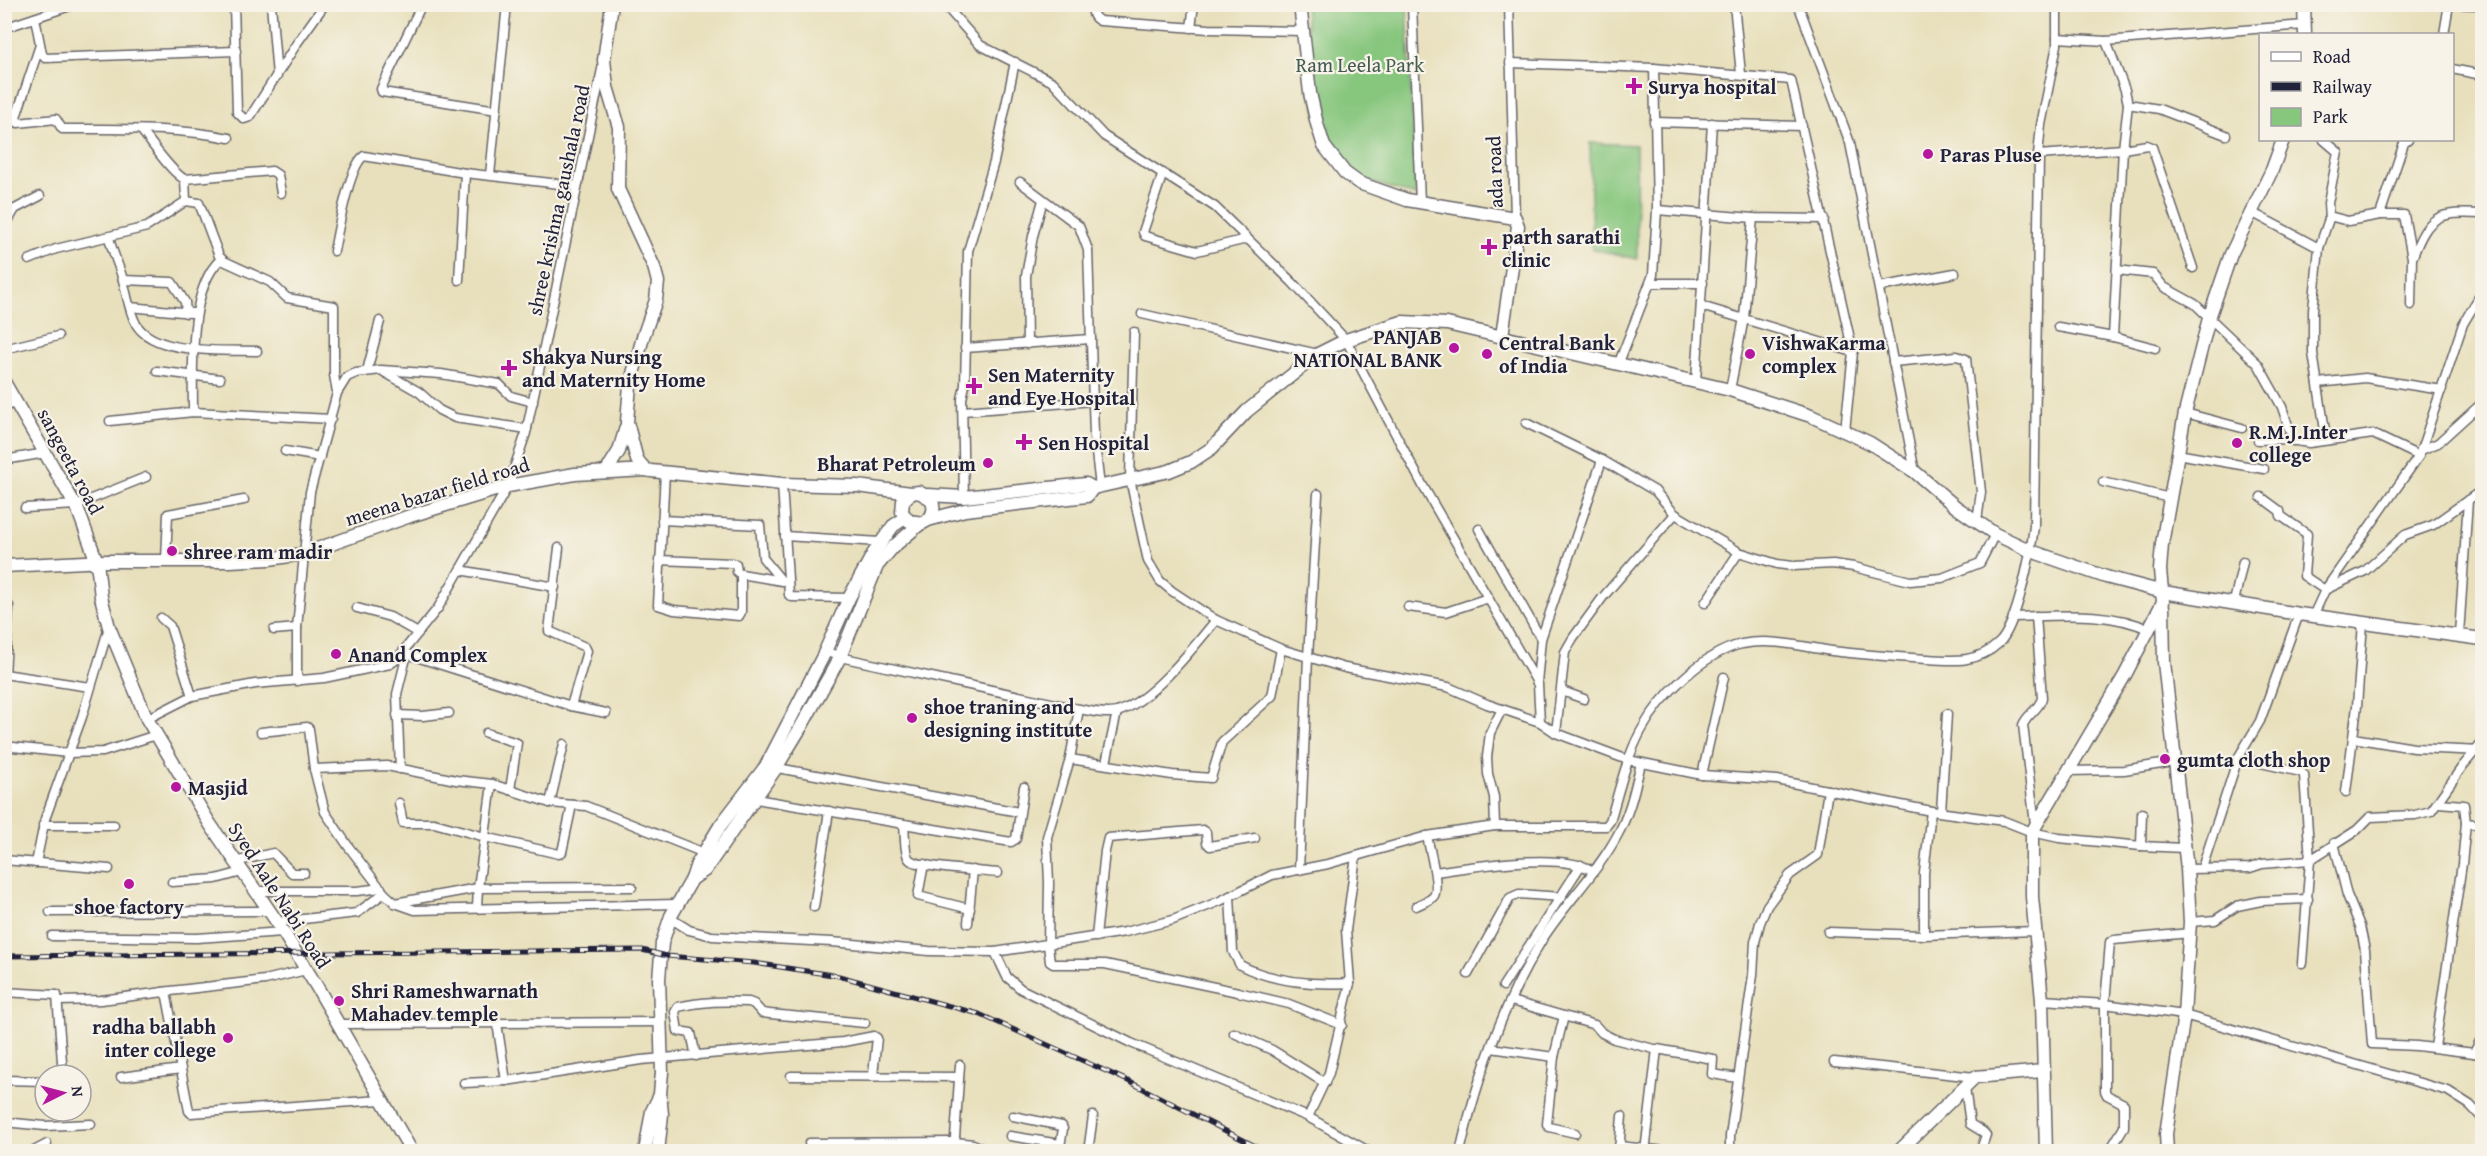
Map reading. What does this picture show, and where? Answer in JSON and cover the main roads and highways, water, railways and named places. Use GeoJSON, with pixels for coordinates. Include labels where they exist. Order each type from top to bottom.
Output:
{"type":"FeatureCollection","features":[{"type":"Feature","properties":{"kind":"main road"},"geometry":{"type":"LineString","coordinates":[[606,472],[619,451],[627,422],[630,385],[656,300],[658,282],[654,267],[619,194],[620,127],[607,87],[604,60],[612,4]]}},
{"type":"Feature","properties":{"kind":"main road","name":"ada road"},"geometry":{"type":"LineString","coordinates":[[1300,4],[1313,106],[1324,146],[1329,155],[1352,179],[1407,200],[1515,218],[1518,226],[1502,336]]}},
{"type":"Feature","properties":{"kind":"main road"},"geometry":{"type":"LineString","coordinates":[[2304,4],[2305,30]]}},
{"type":"Feature","properties":{"kind":"main road"},"geometry":{"type":"LineString","coordinates":[[2166,1151],[2166,1134],[2184,1015],[2190,928],[2187,869],[2164,662],[2163,597],[2160,570],[2162,544],[2185,413],[2209,318],[2231,254],[2272,170],[2283,141]]}},
{"type":"Feature","properties":{"kind":"main road"},"geometry":{"type":"LineString","coordinates":[[875,489],[903,512],[909,521],[924,522],[965,510],[1087,495],[1096,488],[1169,471],[1191,462],[1212,448],[1247,411],[1318,354],[1346,340],[1402,322],[1447,324],[1730,390],[1811,416],[1870,443],[1915,472],[1956,507],[1995,534],[2031,551],[2163,597],[2235,602],[2299,614],[2482,639]]}},
{"type":"Feature","properties":{"kind":"main road","name":"sangeeta road"},"geometry":{"type":"LineString","coordinates":[[4,382],[75,505],[97,561]]}},
{"type":"Feature","properties":{"kind":"main road"},"geometry":{"type":"LineString","coordinates":[[627,422],[633,453],[646,470]]}},
{"type":"Feature","properties":{"kind":"main road","name":"meena bazar field road"},"geometry":{"type":"LineString","coordinates":[[4,566],[97,561],[230,561],[303,554],[410,516],[508,486],[555,477],[606,472],[646,470],[782,484],[857,486],[911,493]]}},
{"type":"Feature","properties":{"kind":"main road"},"geometry":{"type":"LineString","coordinates":[[692,879],[705,870],[755,799],[849,598],[880,542],[903,512],[906,496],[919,492],[964,498],[1086,484],[1096,488]]}},
{"type":"Feature","properties":{"kind":"main road"},"geometry":{"type":"LineString","coordinates":[[658,1152],[662,1114],[659,979],[662,943],[670,918],[692,879],[697,864],[720,826],[742,797],[771,767],[840,657],[878,566],[893,547],[924,522],[934,508],[928,495]]}},
{"type":"Feature","properties":{"kind":"main road","name":"Syed Aale Nabi Road"},"geometry":{"type":"LineString","coordinates":[[97,561],[101,597],[109,627],[147,719],[238,867],[280,927],[317,987],[412,1152]]}},
{"type":"Feature","properties":{"kind":"main road"},"geometry":{"type":"LineString","coordinates":[[2046,1152],[2042,1000],[2032,897],[2033,828],[2150,630],[2163,597]]}},
{"type":"Feature","properties":{"kind":"main road"},"geometry":{"type":"LineString","coordinates":[[1898,1152],[1976,1077],[2043,1071]]}},
{"type":"Feature","properties":{"kind":"main road"},"geometry":{"type":"LineString","coordinates":[[645,1152],[652,1111],[660,1094]]}},
{"type":"Feature","properties":{"kind":"railway"},"geometry":{"type":"LineString","coordinates":[[4,956],[642,950],[667,956],[754,963],[839,976],[979,1014],[1128,1081],[1267,1152]]}},
{"type":"Feature","properties":{"kind":"place","name":"Surya hospital"},"geometry":{"type":"Point","coordinates":[1634,86]}},
{"type":"Feature","properties":{"kind":"place","name":"Paras Pluse"},"geometry":{"type":"Point","coordinates":[1928,154]}},
{"type":"Feature","properties":{"kind":"place","name":"parth sarathi clinic"},"geometry":{"type":"Point","coordinates":[1489,247]}},
{"type":"Feature","properties":{"kind":"place","name":"PANJAB NATIONAL BANK"},"geometry":{"type":"Point","coordinates":[1454,348]}},
{"type":"Feature","properties":{"kind":"place","name":"Central Bank of India"},"geometry":{"type":"Point","coordinates":[1487,354]}},
{"type":"Feature","properties":{"kind":"place","name":"VishwaKarma complex"},"geometry":{"type":"Point","coordinates":[1750,354]}},
{"type":"Feature","properties":{"kind":"place","name":"Shakya Nursing and Maternity Home"},"geometry":{"type":"Point","coordinates":[509,368]}},
{"type":"Feature","properties":{"kind":"place","name":"Sen Maternity and Eye Hospital"},"geometry":{"type":"Point","coordinates":[974,386]}},
{"type":"Feature","properties":{"kind":"place","name":"Sen Hospital"},"geometry":{"type":"Point","coordinates":[1024,442]}},
{"type":"Feature","properties":{"kind":"place","name":"R.M.J.Inter college"},"geometry":{"type":"Point","coordinates":[2237,443]}},
{"type":"Feature","properties":{"kind":"place","name":"Bharat Petroleum"},"geometry":{"type":"Point","coordinates":[988,463]}},
{"type":"Feature","properties":{"kind":"place","name":"shree ram madir"},"geometry":{"type":"Point","coordinates":[172,551]}},
{"type":"Feature","properties":{"kind":"place","name":"Anand Complex"},"geometry":{"type":"Point","coordinates":[336,654]}},
{"type":"Feature","properties":{"kind":"place","name":"shoe traning and designing institute"},"geometry":{"type":"Point","coordinates":[912,718]}},
{"type":"Feature","properties":{"kind":"place","name":"gumta cloth shop"},"geometry":{"type":"Point","coordinates":[2165,759]}},
{"type":"Feature","properties":{"kind":"place","name":"Masjid"},"geometry":{"type":"Point","coordinates":[176,787]}},
{"type":"Feature","properties":{"kind":"place","name":"shoe factory"},"geometry":{"type":"Point","coordinates":[129,884]}},
{"type":"Feature","properties":{"kind":"place","name":"Shri Rameshwarnath Mahadev temple"},"geometry":{"type":"Point","coordinates":[339,1001]}},
{"type":"Feature","properties":{"kind":"place","name":"radha ballabh inter college"},"geometry":{"type":"Point","coordinates":[228,1038]}},
{"type":"Feature","properties":{"kind":"park label","name":"Ram Leela Park"},"geometry":{"type":"Point","coordinates":[1360,64]}}]}
